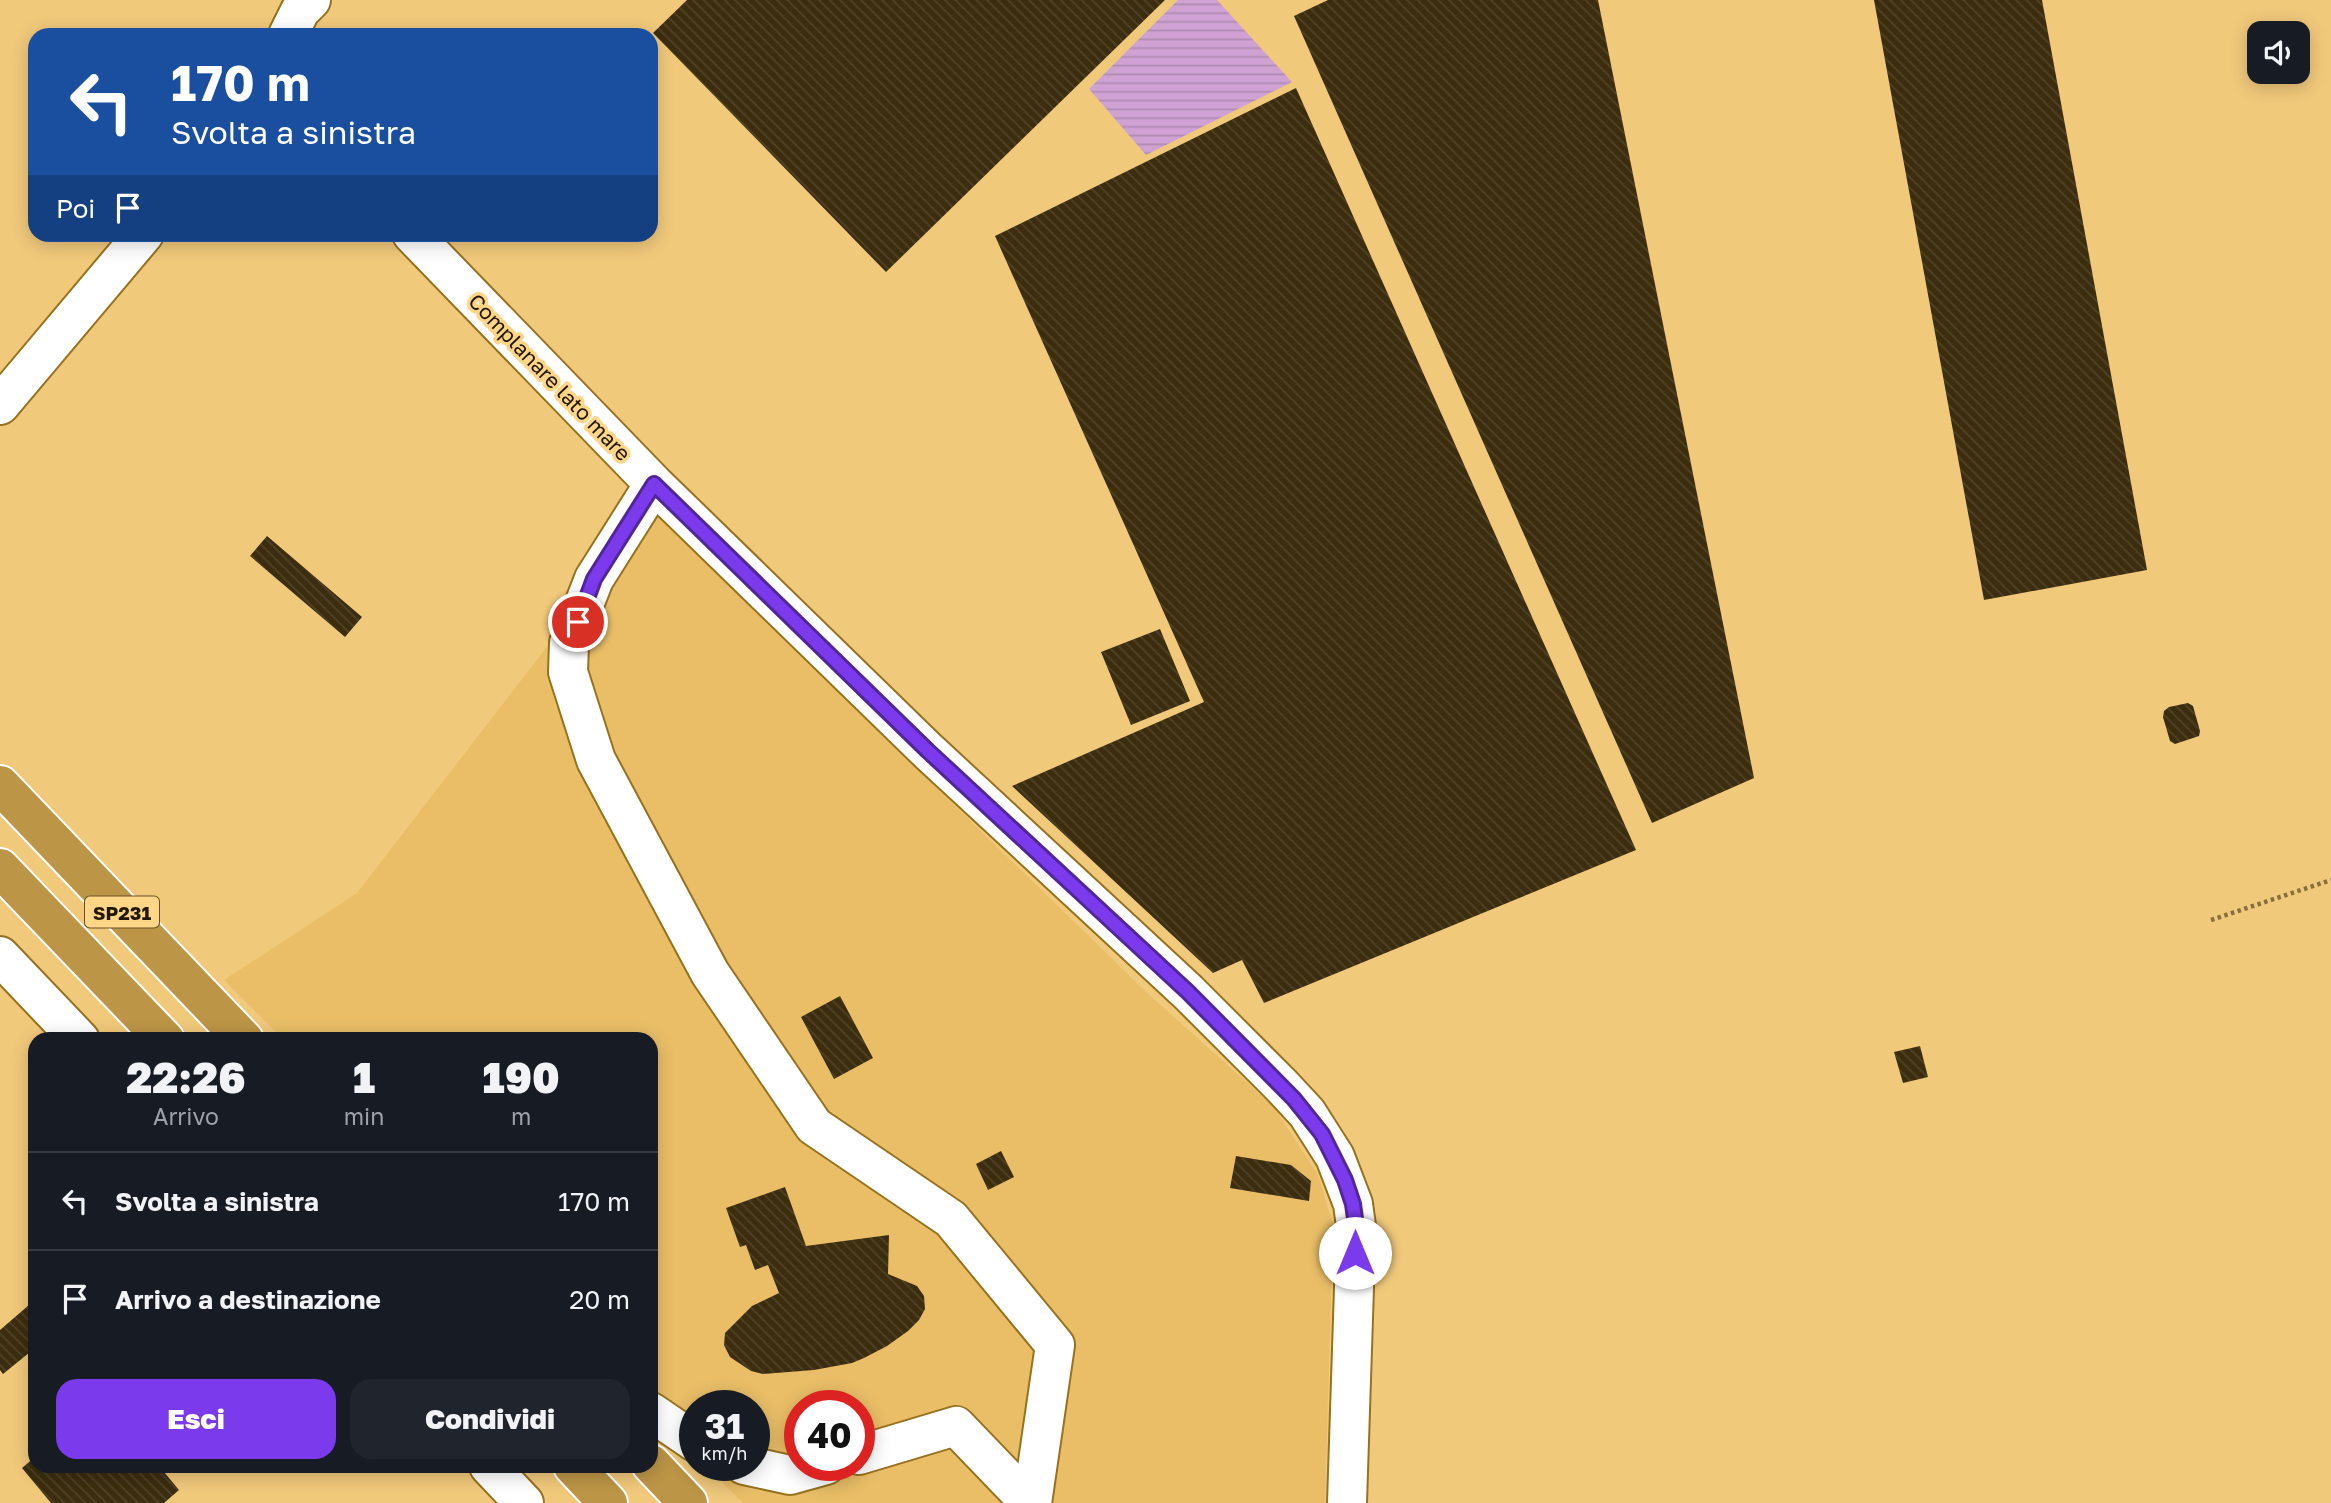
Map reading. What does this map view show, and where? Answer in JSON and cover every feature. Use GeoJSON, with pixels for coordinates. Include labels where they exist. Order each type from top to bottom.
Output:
{"type":"FeatureCollection","features":[{"type":"Feature","properties":{"kind":"highway","name":"SP231"},"geometry":{"type":"LineString","coordinates":[[0,785],[236,1032]]}},
{"type":"Feature","properties":{"kind":"highway","name":"SP231"},"geometry":{"type":"LineString","coordinates":[[0,868],[156,1032]]}},
{"type":"Feature","properties":{"kind":"highway"},"geometry":{"type":"LineString","coordinates":[[658,1471],[688,1503]]}},
{"type":"Feature","properties":{"kind":"highway"},"geometry":{"type":"LineString","coordinates":[[580,1473],[608,1503]]}},
{"type":"Feature","properties":{"kind":"street"},"geometry":{"type":"LineString","coordinates":[[292,28],[300,11],[310,0]]}},
{"type":"Feature","properties":{"kind":"street"},"geometry":{"type":"LineString","coordinates":[[0,405],[137,242]]}},
{"type":"Feature","properties":{"kind":"street","name":"Complanare lato mare"},"geometry":{"type":"LineString","coordinates":[[420,242],[654,484],[928,751],[1188,992],[1282,1084],[1307,1113],[1322,1134],[1345,1180],[1353,1204],[1356,1226],[1347,1503]]}},
{"type":"Feature","properties":{"kind":"street"},"geometry":{"type":"LineString","coordinates":[[654,484],[594,579],[569,643],[568,672],[596,760],[710,973],[814,1126],[951,1219],[1055,1345],[1031,1503]]}},
{"type":"Feature","properties":{"kind":"street"},"geometry":{"type":"LineString","coordinates":[[0,956],[72,1032]]}},
{"type":"Feature","properties":{"kind":"street"},"geometry":{"type":"LineString","coordinates":[[658,1417],[679,1431]]}},
{"type":"Feature","properties":{"kind":"street"},"geometry":{"type":"LineString","coordinates":[[875,1450],[956,1426],[1031,1503]]}},
{"type":"Feature","properties":{"kind":"street"},"geometry":{"type":"LineString","coordinates":[[496,1473],[524,1503]]}},
{"type":"Feature","properties":{"kind":"path"},"geometry":{"type":"LineString","coordinates":[[2211,920],[2331,880]]}},
{"type":"Feature","properties":{"kind":"shaded area"},"geometry":{"type":"Polygon","coordinates":[[[1178,0],[1217,0],[1292,82],[1146,155],[1089,89],[1178,0]]]}},
{"type":"Feature","properties":{"kind":"shaded area"},"geometry":{"type":"Polygon","coordinates":[[[628,487],[1145,991],[1273,1106],[1318,1175],[1333,1225],[1325,1503],[743,1503],[721,1481],[770,1481],[770,1390],[679,1390],[679,1439],[658,1418],[658,1032],[276,1032],[224,980],[357,893],[573,613],[628,487]]]}},
{"type":"Feature","properties":{"kind":"building"},"geometry":{"type":"Polygon","coordinates":[[[687,0],[1165,0],[886,272],[658,38],[658,28],[687,0]]]}},
{"type":"Feature","properties":{"kind":"building"},"geometry":{"type":"Polygon","coordinates":[[[1328,0],[1598,0],[1754,778],[1652,823],[1294,16],[1328,0]]]}},
{"type":"Feature","properties":{"kind":"building"},"geometry":{"type":"Polygon","coordinates":[[[1874,0],[2042,0],[2147,570],[1984,600],[1874,0]]]}},
{"type":"Feature","properties":{"kind":"building"},"geometry":{"type":"Polygon","coordinates":[[[1296,88],[1636,850],[1264,1003],[1242,960],[1213,973],[1012,786],[1204,702],[995,236],[1296,88]]]}},
{"type":"Feature","properties":{"kind":"building"},"geometry":{"type":"Polygon","coordinates":[[[267,536],[362,617],[345,637],[250,556],[267,536]]]}},
{"type":"Feature","properties":{"kind":"building"},"geometry":{"type":"Polygon","coordinates":[[[1160,629],[1190,701],[1131,725],[1101,652],[1160,629]]]}},
{"type":"Feature","properties":{"kind":"building"},"geometry":{"type":"Polygon","coordinates":[[[2188,703],[2193,706],[2199,736],[2175,744],[2170,741],[2163,717],[2164,711],[2169,707],[2188,703]]]}},
{"type":"Feature","properties":{"kind":"building"},"geometry":{"type":"Polygon","coordinates":[[[840,996],[873,1058],[834,1079],[801,1017],[840,996]]]}},
{"type":"Feature","properties":{"kind":"building"},"geometry":{"type":"Polygon","coordinates":[[[1920,1046],[1928,1077],[1903,1083],[1894,1052],[1920,1046]]]}},
{"type":"Feature","properties":{"kind":"building"},"geometry":{"type":"Polygon","coordinates":[[[1001,1151],[1014,1177],[988,1190],[976,1164],[1001,1151]]]}},
{"type":"Feature","properties":{"kind":"building"},"geometry":{"type":"Polygon","coordinates":[[[1236,1156],[1291,1165],[1311,1181],[1309,1201],[1230,1188],[1236,1156]]]}},
{"type":"Feature","properties":{"kind":"building"},"geometry":{"type":"Polygon","coordinates":[[[785,1187],[806,1246],[889,1235],[888,1274],[917,1286],[924,1296],[925,1309],[908,1331],[887,1346],[852,1363],[814,1370],[763,1374],[751,1371],[730,1357],[724,1345],[725,1333],[752,1306],[779,1293],[768,1265],[755,1270],[746,1245],[740,1247],[726,1208],[785,1187]]]}},
{"type":"Feature","properties":{"kind":"building"},"geometry":{"type":"Polygon","coordinates":[[[28,1306],[28,1354],[3,1374],[0,1370],[0,1330],[28,1306]]]}},
{"type":"Feature","properties":{"kind":"building"},"geometry":{"type":"Polygon","coordinates":[[[28,1463],[28,1473],[165,1473],[179,1490],[164,1503],[51,1503],[22,1468],[28,1463]]]}},
{"type":"Feature","properties":{"kind":"route"},"geometry":{"type":"LineString","coordinates":[[578,622],[594,579],[654,484],[928,751],[1188,992],[1282,1084],[1322,1134],[1345,1180],[1353,1204],[1356,1226],[1355,1253]]}}]}
